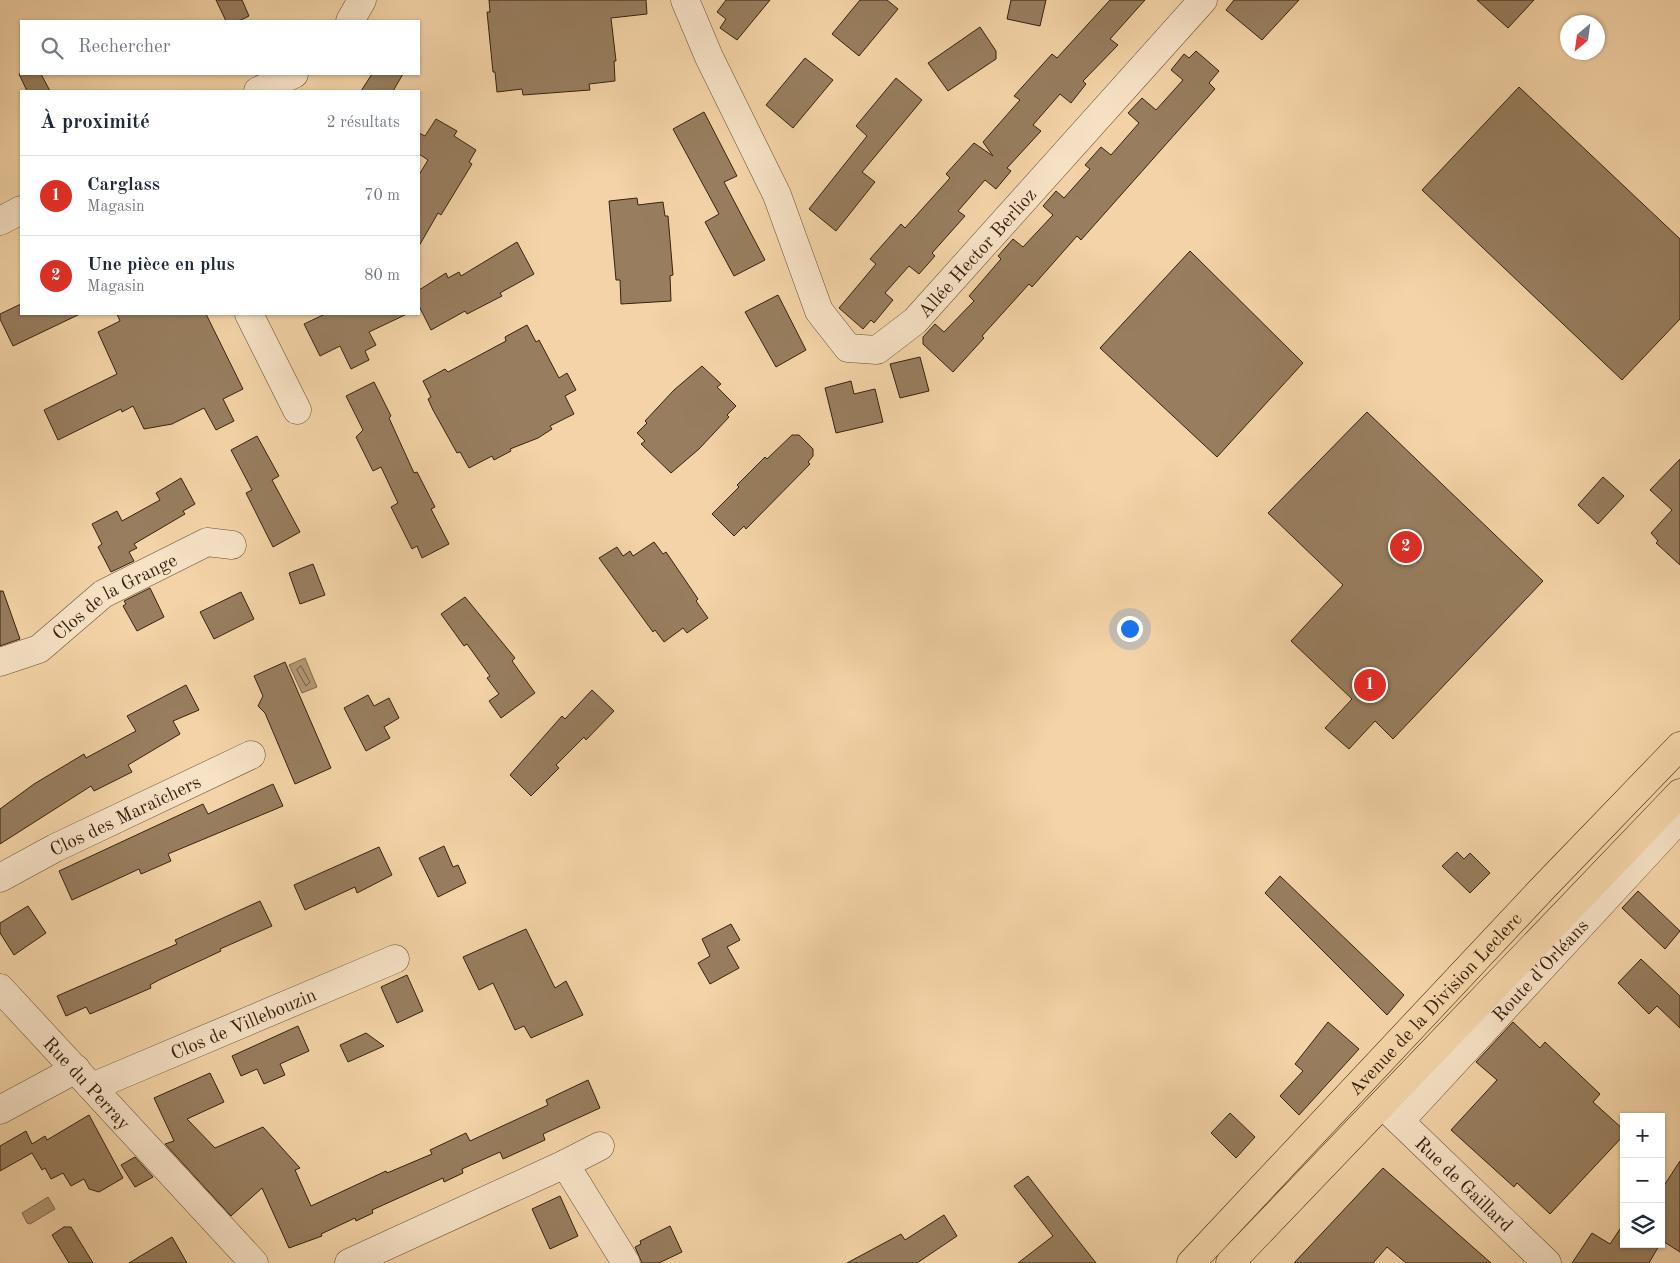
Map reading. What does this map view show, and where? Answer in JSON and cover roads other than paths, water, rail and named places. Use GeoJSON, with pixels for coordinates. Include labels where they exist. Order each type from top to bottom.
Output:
{"type":"FeatureCollection","features":[{"type":"Feature","properties":{"kind":"main road","name":"Avenue de la Division Leclerc"},"geometry":{"type":"LineString","coordinates":[[1191,1263],[1543,888],[1680,746]]}},
{"type":"Feature","properties":{"kind":"main road","name":"Avenue de la Division Leclerc"},"geometry":{"type":"LineString","coordinates":[[1230,1263],[1391,1112],[1680,794]]}},
{"type":"Feature","properties":{"kind":"street"},"geometry":{"type":"LineString","coordinates":[[351,20],[362,0]]}},
{"type":"Feature","properties":{"kind":"street","name":"Allée Hector Berlioz"},"geometry":{"type":"LineString","coordinates":[[685,0],[709,57],[777,195],[819,311],[848,348],[877,350],[915,322],[1203,0]]}},
{"type":"Feature","properties":{"kind":"street"},"geometry":{"type":"LineString","coordinates":[[260,90],[292,75]]}},
{"type":"Feature","properties":{"kind":"street"},"geometry":{"type":"LineString","coordinates":[[0,221],[20,211]]}},
{"type":"Feature","properties":{"kind":"street"},"geometry":{"type":"LineString","coordinates":[[250,315],[297,410]]}},
{"type":"Feature","properties":{"kind":"street","name":"Clos de la Grange"},"geometry":{"type":"LineString","coordinates":[[0,662],[39,649],[103,594],[207,542],[232,545]]}},
{"type":"Feature","properties":{"kind":"street","name":"Clos des Maraîchers"},"geometry":{"type":"LineString","coordinates":[[0,878],[55,848],[251,755]]}},
{"type":"Feature","properties":{"kind":"street","name":"Route d'Orléans"},"geometry":{"type":"LineString","coordinates":[[1391,1112],[1680,818]]}},
{"type":"Feature","properties":{"kind":"street","name":"Clos de Villebouzin"},"geometry":{"type":"LineString","coordinates":[[0,1110],[395,958]]}},
{"type":"Feature","properties":{"kind":"street","name":"Rue du Perray"},"geometry":{"type":"LineString","coordinates":[[0,988],[176,1176],[254,1263]]}},
{"type":"Feature","properties":{"kind":"street","name":"Rue de Gaillard"},"geometry":{"type":"LineString","coordinates":[[1391,1112],[1546,1263]]}},
{"type":"Feature","properties":{"kind":"street"},"geometry":{"type":"LineString","coordinates":[[349,1263],[565,1164],[600,1146]]}},
{"type":"Feature","properties":{"kind":"street"},"geometry":{"type":"LineString","coordinates":[[565,1164],[626,1263]]}},
{"type":"Feature","properties":{"kind":"street","name":"Rue du Perray"},"geometry":{"type":"LineString","coordinates":[[176,1176],[201,1224],[214,1242],[230,1256],[247,1263]]}},
{"type":"Feature","properties":{"kind":"water"},"geometry":{"type":"Polygon","coordinates":[[[305,658],[317,687],[302,693],[289,665],[305,658]]]}},
{"type":"Feature","properties":{"kind":"water"},"geometry":{"type":"Polygon","coordinates":[[[48,1197],[55,1209],[30,1224],[27,1223],[22,1213],[48,1197]]]}},
{"type":"Feature","properties":{"kind":"place","name":"Une pièce en plus"},"geometry":{"type":"Point","coordinates":[1406,547]}},
{"type":"Feature","properties":{"kind":"place","name":"Carglass"},"geometry":{"type":"Point","coordinates":[1370,685]}}]}
